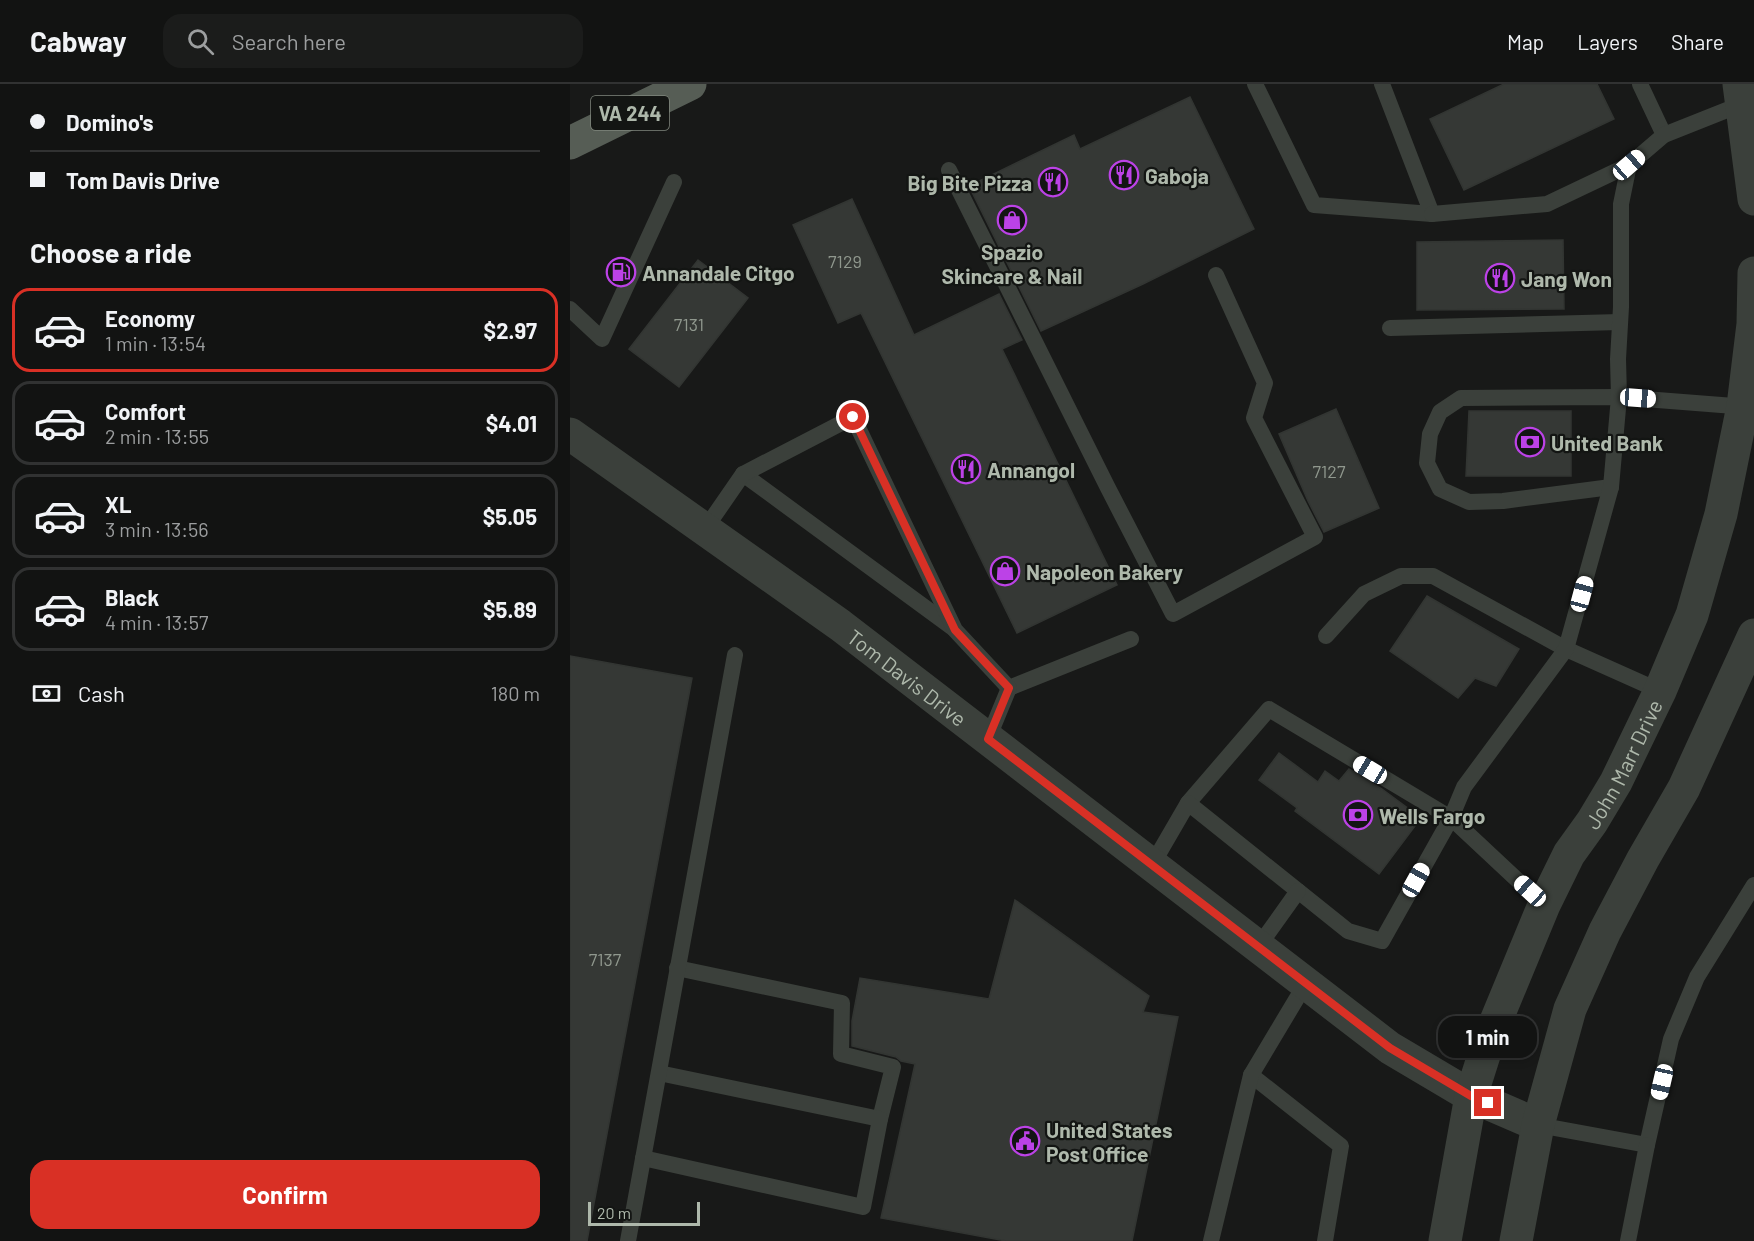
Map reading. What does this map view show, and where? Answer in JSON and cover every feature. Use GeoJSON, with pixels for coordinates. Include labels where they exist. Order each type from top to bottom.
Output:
{"type":"FeatureCollection","features":[{"type":"Feature","properties":{"kind":"main road","name":"VA 244"},"geometry":{"type":"LineString","coordinates":[[570,143],[690,84]]}},
{"type":"Feature","properties":{"kind":"street"},"geometry":{"type":"LineString","coordinates":[[1740,94],[1754,199]]}},
{"type":"Feature","properties":{"kind":"street","name":"John Marr Drive"},"geometry":{"type":"LineString","coordinates":[[1445,1241],[1471,1096],[1488,1041],[1544,904],[1569,854],[1616,782],[1660,691],[1692,615],[1715,537],[1748,407],[1754,273]]}},
{"type":"Feature","properties":{"kind":"street","name":"Tom Davis Drive"},"geometry":{"type":"LineString","coordinates":[[570,434],[840,625],[1390,1048],[1471,1096],[1538,1125]]}},
{"type":"Feature","properties":{"kind":"street"},"geometry":{"type":"LineString","coordinates":[[1516,1241],[1538,1125],[1570,1009],[1605,932],[1684,788],[1754,635]]}},
{"type":"Feature","properties":{"kind":"lane"},"geometry":{"type":"LineString","coordinates":[[1256,84],[1314,205],[1432,214],[1547,204],[1629,165],[1664,135],[1740,94]]}},
{"type":"Feature","properties":{"kind":"lane"},"geometry":{"type":"LineString","coordinates":[[1382,84],[1432,214]]}},
{"type":"Feature","properties":{"kind":"lane"},"geometry":{"type":"LineString","coordinates":[[1640,84],[1664,135]]}},
{"type":"Feature","properties":{"kind":"lane"},"geometry":{"type":"LineString","coordinates":[[1188,803],[1348,932],[1382,941],[1451,818],[1464,787],[1566,649],[1611,487],[1619,397],[1621,204],[1629,165]]}},
{"type":"Feature","properties":{"kind":"lane"},"geometry":{"type":"LineString","coordinates":[[949,170],[1173,614],[1315,537],[1254,418],[1265,383],[1216,275]]}},
{"type":"Feature","properties":{"kind":"lane"},"geometry":{"type":"LineString","coordinates":[[570,309],[602,339],[674,182]]}},
{"type":"Feature","properties":{"kind":"lane"},"geometry":{"type":"LineString","coordinates":[[1390,328],[1620,322]]}},
{"type":"Feature","properties":{"kind":"lane"},"geometry":{"type":"LineString","coordinates":[[1611,487],[1503,501],[1469,502],[1440,489],[1427,463],[1430,434],[1440,412],[1461,398],[1619,397],[1748,407]]}},
{"type":"Feature","properties":{"kind":"lane"},"geometry":{"type":"LineString","coordinates":[[705,529],[743,474],[853,417],[955,630]]}},
{"type":"Feature","properties":{"kind":"lane"},"geometry":{"type":"LineString","coordinates":[[743,474],[955,630],[1009,688]]}},
{"type":"Feature","properties":{"kind":"lane"},"geometry":{"type":"LineString","coordinates":[[1326,636],[1364,594],[1401,576],[1432,576],[1566,649],[1660,691]]}},
{"type":"Feature","properties":{"kind":"lane"},"geometry":{"type":"LineString","coordinates":[[988,739],[1009,688],[1131,639]]}},
{"type":"Feature","properties":{"kind":"lane"},"geometry":{"type":"LineString","coordinates":[[628,1241],[735,655]]}},
{"type":"Feature","properties":{"kind":"lane"},"geometry":{"type":"LineString","coordinates":[[1152,865],[1188,803],[1269,710],[1451,818],[1544,904]]}},
{"type":"Feature","properties":{"kind":"lane"},"geometry":{"type":"LineString","coordinates":[[1628,1241],[1671,1039],[1697,977],[1754,885]]}},
{"type":"Feature","properties":{"kind":"lane"},"geometry":{"type":"LineString","coordinates":[[1258,947],[1298,891]]}},
{"type":"Feature","properties":{"kind":"lane"},"geometry":{"type":"LineString","coordinates":[[643,1158],[863,1207],[892,1067],[841,1054],[842,1003],[677,968]]}},
{"type":"Feature","properties":{"kind":"lane"},"geometry":{"type":"LineString","coordinates":[[1211,1241],[1251,1075],[1306,983]]}},
{"type":"Feature","properties":{"kind":"lane"},"geometry":{"type":"LineString","coordinates":[[659,1073],[880,1119]]}},
{"type":"Feature","properties":{"kind":"lane"},"geometry":{"type":"LineString","coordinates":[[1251,1075],[1341,1146],[1324,1241]]}},
{"type":"Feature","properties":{"kind":"lane"},"geometry":{"type":"LineString","coordinates":[[1538,1125],[1647,1145]]}},
{"type":"Feature","properties":{"kind":"building"},"geometry":{"type":"Polygon","coordinates":[[[1504,84],[1597,84],[1614,119],[1464,190],[1430,119],[1504,84]]]}},
{"type":"Feature","properties":{"kind":"building"},"geometry":{"type":"Polygon","coordinates":[[[1190,97],[1254,229],[1041,331],[969,186],[1074,135],[1080,149],[1190,97]]]}},
{"type":"Feature","properties":{"kind":"building"},"geometry":{"type":"Polygon","coordinates":[[[852,199],[914,335],[999,294],[1022,340],[1002,349],[1117,585],[1017,633],[861,313],[838,323],[793,225],[852,199]]]}},
{"type":"Feature","properties":{"kind":"building"},"geometry":{"type":"Polygon","coordinates":[[[1563,240],[1564,309],[1417,310],[1417,242],[1563,240]]]}},
{"type":"Feature","properties":{"kind":"building"},"geometry":{"type":"Polygon","coordinates":[[[698,260],[748,298],[679,387],[629,349],[698,260]]]}},
{"type":"Feature","properties":{"kind":"building"},"geometry":{"type":"Polygon","coordinates":[[[1336,409],[1379,508],[1324,532],[1279,434],[1336,409]]]}},
{"type":"Feature","properties":{"kind":"building"},"geometry":{"type":"Polygon","coordinates":[[[1469,411],[1571,411],[1571,476],[1466,476],[1469,411]]]}},
{"type":"Feature","properties":{"kind":"building"},"geometry":{"type":"Polygon","coordinates":[[[1427,596],[1519,649],[1496,686],[1475,678],[1458,698],[1390,651],[1427,596]]]}},
{"type":"Feature","properties":{"kind":"building"},"geometry":{"type":"Polygon","coordinates":[[[570,656],[692,678],[587,1241],[570,1241],[570,656]]]}},
{"type":"Feature","properties":{"kind":"building","name":"Wells Fargo"},"geometry":{"type":"Polygon","coordinates":[[[1279,753],[1318,782],[1325,771],[1339,781],[1349,769],[1382,789],[1421,818],[1379,874],[1295,811],[1297,808],[1259,780],[1279,753]]]}},
{"type":"Feature","properties":{"kind":"building","name":"United States Post Office"},"geometry":{"type":"Polygon","coordinates":[[[1015,900],[1149,996],[1143,1012],[1178,1017],[1132,1241],[1006,1241],[881,1218],[915,1064],[852,1046],[852,1021],[860,978],[989,999],[1015,900]]]}},
{"type":"Feature","properties":{"kind":"place","name":"Gaboja"},"geometry":{"type":"Point","coordinates":[1124,175]}},
{"type":"Feature","properties":{"kind":"place","name":"Big Bite Pizza"},"geometry":{"type":"Point","coordinates":[1053,182]}},
{"type":"Feature","properties":{"kind":"place","name":"Spazio Skincare & Nail"},"geometry":{"type":"Point","coordinates":[1012,220]}},
{"type":"Feature","properties":{"kind":"place","name":"Annandale Citgo"},"geometry":{"type":"Point","coordinates":[621,272]}},
{"type":"Feature","properties":{"kind":"place","name":"Jang Won"},"geometry":{"type":"Point","coordinates":[1500,278]}},
{"type":"Feature","properties":{"kind":"place","name":"United Bank"},"geometry":{"type":"Point","coordinates":[1530,442]}},
{"type":"Feature","properties":{"kind":"place","name":"Annangol"},"geometry":{"type":"Point","coordinates":[966,469]}},
{"type":"Feature","properties":{"kind":"place","name":"Napoleon Bakery"},"geometry":{"type":"Point","coordinates":[1005,571]}},
{"type":"Feature","properties":{"kind":"place","name":"Wells Fargo"},"geometry":{"type":"Point","coordinates":[1358,815]}},
{"type":"Feature","properties":{"kind":"place","name":"United States Post Office"},"geometry":{"type":"Point","coordinates":[1025,1141]}},
{"type":"Feature","properties":{"kind":"route"},"geometry":{"type":"LineString","coordinates":[[853,417],[955,630],[1009,688],[988,739],[1390,1048],[1471,1096],[1488,1103]]}}]}
